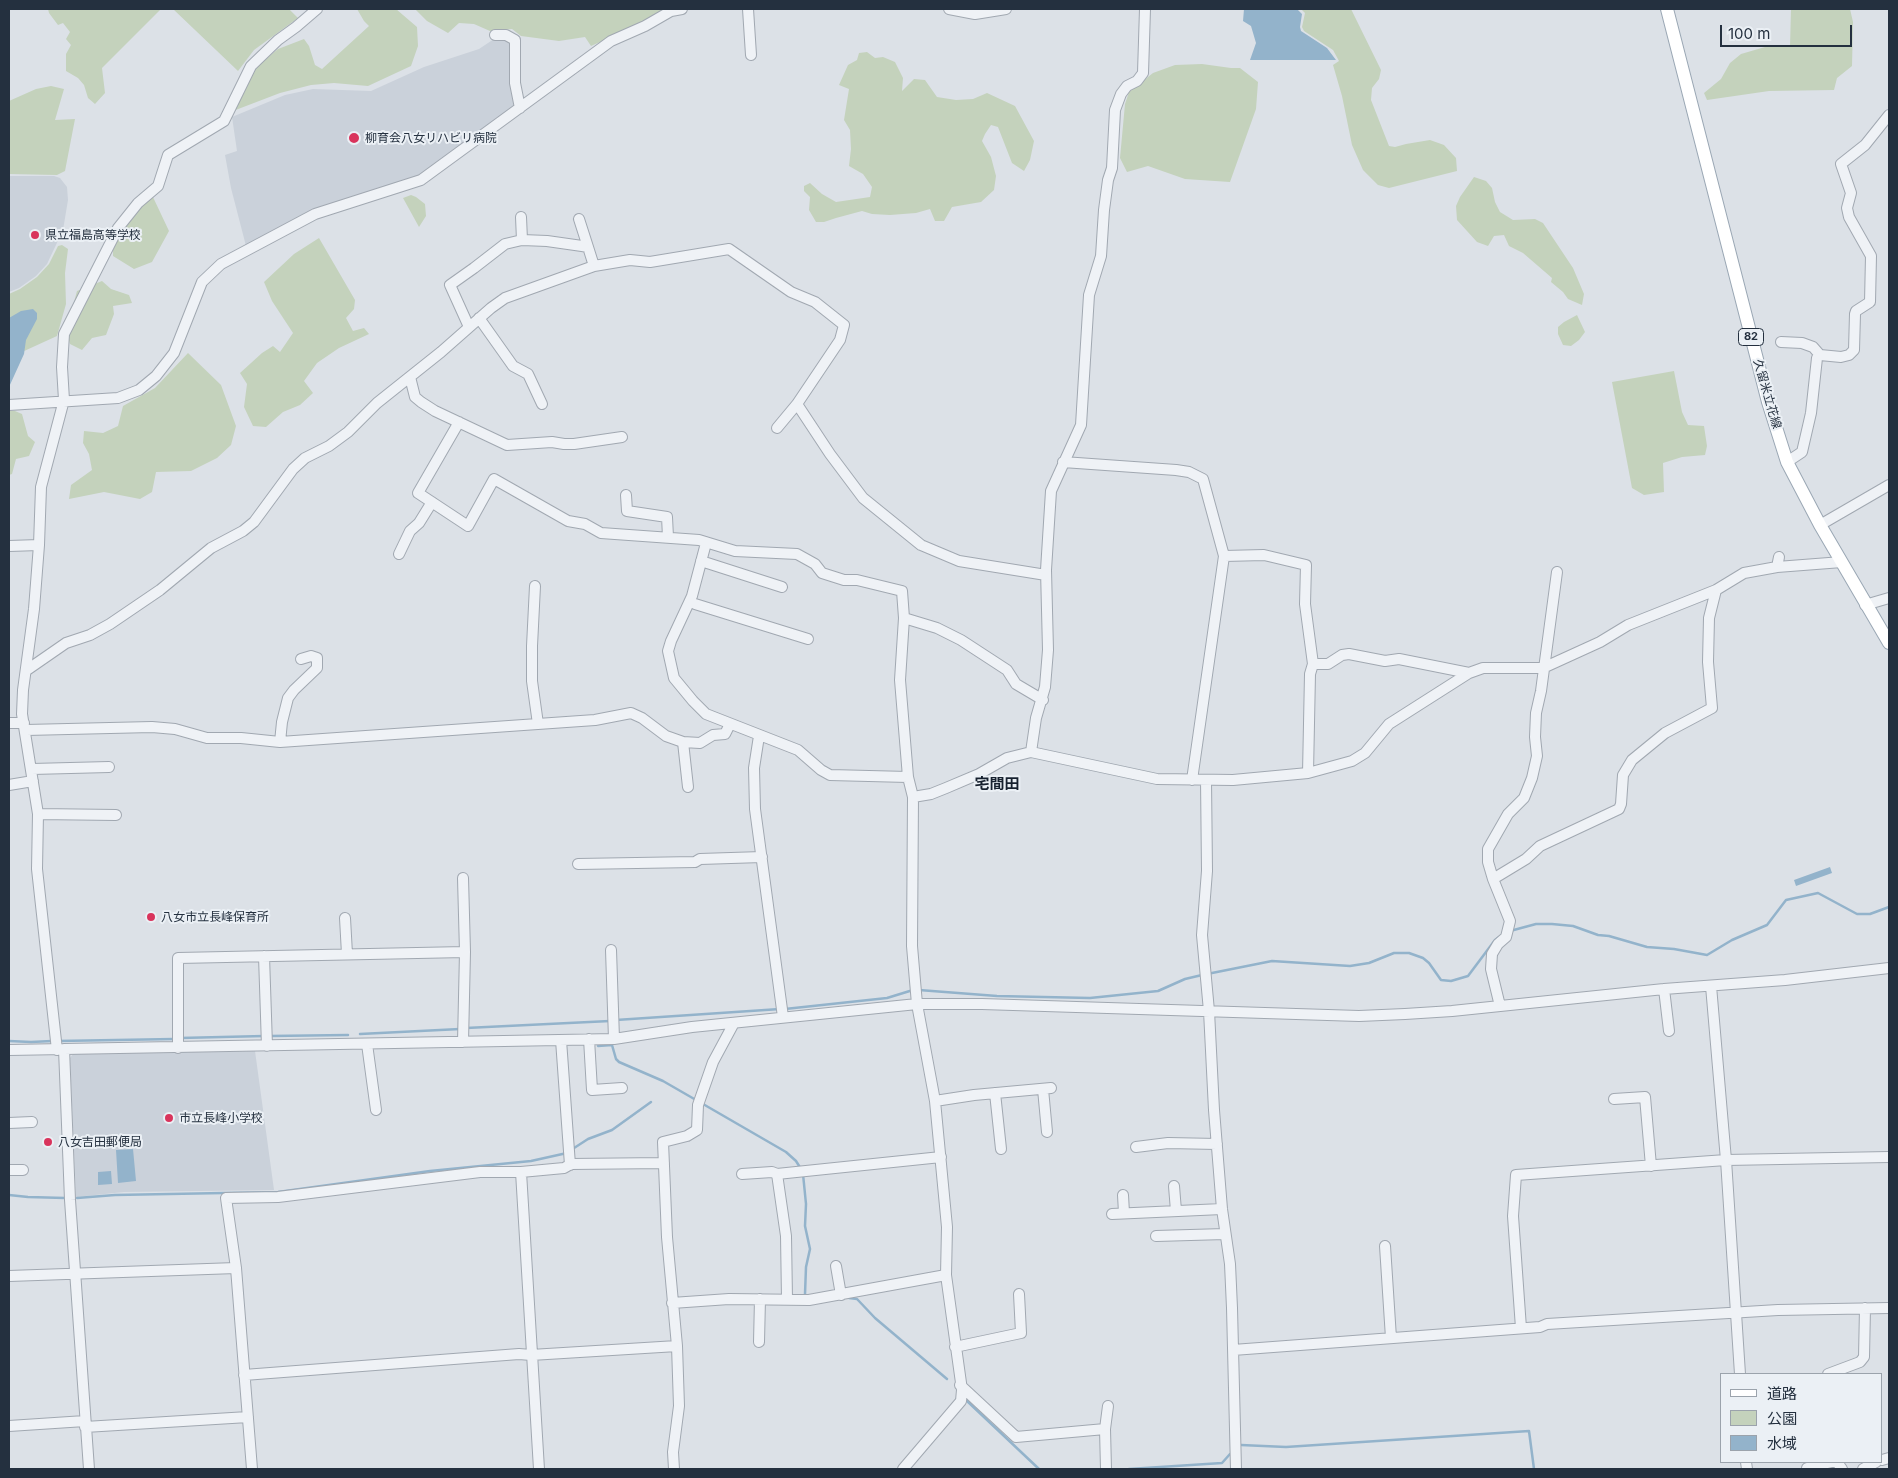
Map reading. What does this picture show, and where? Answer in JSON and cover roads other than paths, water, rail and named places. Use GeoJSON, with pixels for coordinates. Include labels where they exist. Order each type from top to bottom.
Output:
{"type":"FeatureCollection","features":[{"type":"Feature","properties":{"kind":"main road","name":"久留米立花線"},"geometry":{"type":"LineString","coordinates":[[1667,9],[1768,402],[1787,462],[1865,605],[1889,643]]}},
{"type":"Feature","properties":{"kind":"street"},"geometry":{"type":"LineString","coordinates":[[89,1469],[60,1049],[37,869],[38,814],[22,714],[39,545],[41,487],[64,400],[62,367],[64,334],[118,228],[138,203],[158,186],[168,155],[224,121],[251,66],[278,40],[317,9]]}},
{"type":"Feature","properties":{"kind":"street"},"geometry":{"type":"LineString","coordinates":[[9,405],[118,398],[139,390],[156,376],[174,353],[202,282],[220,264],[315,214],[421,180],[611,42],[671,11],[682,9]]}},
{"type":"Feature","properties":{"kind":"street"},"geometry":{"type":"LineString","coordinates":[[748,9],[751,55]]}},
{"type":"Feature","properties":{"kind":"street"},"geometry":{"type":"LineString","coordinates":[[949,9],[975,14],[1006,9]]}},
{"type":"Feature","properties":{"kind":"street"},"geometry":{"type":"LineString","coordinates":[[1031,752],[1036,718],[1045,688],[1048,650],[1046,574],[1051,491],[1081,425],[1089,295],[1101,256],[1104,210],[1108,180],[1112,168],[1115,110],[1121,94],[1127,86],[1137,82],[1143,73],[1145,9]]}},
{"type":"Feature","properties":{"kind":"street"},"geometry":{"type":"LineString","coordinates":[[495,35],[506,35],[515,40],[515,83],[520,108]]}},
{"type":"Feature","properties":{"kind":"street"},"geometry":{"type":"LineString","coordinates":[[1781,342],[1802,343],[1813,347],[1820,355],[1841,357],[1849,355],[1854,350],[1856,311],[1870,302],[1871,256],[1849,217],[1847,208],[1851,193],[1840,164],[1864,145],[1889,115]]}},
{"type":"Feature","properties":{"kind":"street"},"geometry":{"type":"LineString","coordinates":[[521,217],[522,240]]}},
{"type":"Feature","properties":{"kind":"street"},"geometry":{"type":"LineString","coordinates":[[578,219],[594,266]]}},
{"type":"Feature","properties":{"kind":"street"},"geometry":{"type":"LineString","coordinates":[[709,239],[709,251]]}},
{"type":"Feature","properties":{"kind":"street"},"geometry":{"type":"LineString","coordinates":[[469,327],[450,285],[505,244],[522,240],[547,241],[588,247]]}},
{"type":"Feature","properties":{"kind":"street"},"geometry":{"type":"LineString","coordinates":[[27,670],[66,643],[90,635],[110,624],[160,590],[211,548],[243,531],[254,522],[293,469],[305,458],[329,446],[348,432],[377,403],[505,298],[594,266],[630,260],[650,262],[729,249],[791,292],[815,302],[844,325],[840,340],[797,404],[777,428]]}},
{"type":"Feature","properties":{"kind":"street"},"geometry":{"type":"LineString","coordinates":[[479,318],[514,366],[528,374],[542,404]]}},
{"type":"Feature","properties":{"kind":"street"},"geometry":{"type":"LineString","coordinates":[[1787,462],[1802,452],[1811,413],[1817,358],[1820,355]]}},
{"type":"Feature","properties":{"kind":"street"},"geometry":{"type":"LineString","coordinates":[[410,377],[415,397],[435,412],[507,445],[552,442],[564,444],[622,437]]}},
{"type":"Feature","properties":{"kind":"street"},"geometry":{"type":"LineString","coordinates":[[797,404],[830,454],[863,498],[921,545],[959,561],[1046,574]]}},
{"type":"Feature","properties":{"kind":"street"},"geometry":{"type":"LineString","coordinates":[[459,422],[418,493],[468,526],[494,479],[568,521],[586,524],[601,533],[699,540],[706,544],[735,551],[798,554],[814,564],[822,573],[844,580],[857,580],[902,591],[904,618],[900,680],[908,777],[913,797],[912,946],[917,1000],[935,1101],[946,1227],[946,1276],[961,1401],[903,1469]]}},
{"type":"Feature","properties":{"kind":"street"},"geometry":{"type":"LineString","coordinates":[[1063,462],[1176,470],[1189,472],[1203,479],[1224,556],[1192,780]]}},
{"type":"Feature","properties":{"kind":"street"},"geometry":{"type":"LineString","coordinates":[[1820,525],[1889,485]]}},
{"type":"Feature","properties":{"kind":"street"},"geometry":{"type":"LineString","coordinates":[[626,495],[627,511],[667,517],[668,537]]}},
{"type":"Feature","properties":{"kind":"street"},"geometry":{"type":"LineString","coordinates":[[399,554],[410,531],[419,523],[432,502]]}},
{"type":"Feature","properties":{"kind":"street"},"geometry":{"type":"LineString","coordinates":[[706,544],[692,596],[668,651],[674,678],[706,714],[798,750],[821,770],[830,775],[908,777]]}},
{"type":"Feature","properties":{"kind":"street"},"geometry":{"type":"LineString","coordinates":[[9,546],[39,545]]}},
{"type":"Feature","properties":{"kind":"street"},"geometry":{"type":"LineString","coordinates":[[1224,556],[1264,555],[1306,565],[1305,604],[1313,664],[1310,674],[1308,773]]}},
{"type":"Feature","properties":{"kind":"street"},"geometry":{"type":"LineString","coordinates":[[701,561],[782,587]]}},
{"type":"Feature","properties":{"kind":"street"},"geometry":{"type":"LineString","coordinates":[[913,797],[931,794],[979,774],[1007,758],[1031,752],[1158,779],[1233,780],[1308,773],[1352,761],[1365,753],[1389,724],[1469,673],[1483,668],[1543,668],[1559,666],[1628,625],[1716,590],[1744,573],[1778,562],[1842,562]]}},
{"type":"Feature","properties":{"kind":"street"},"geometry":{"type":"LineString","coordinates":[[1500,1006],[1491,969],[1492,954],[1498,944],[1506,937],[1510,922],[1493,879],[1488,862],[1488,849],[1508,814],[1524,798],[1532,778],[1537,756],[1535,737],[1556,572]]}},
{"type":"Feature","properties":{"kind":"street"},"geometry":{"type":"LineString","coordinates":[[535,586],[532,680],[538,724]]}},
{"type":"Feature","properties":{"kind":"street"},"geometry":{"type":"LineString","coordinates":[[1493,879],[1526,859],[1540,846],[1619,809],[1623,775],[1632,760],[1665,733],[1712,708],[1708,662],[1709,618],[1716,590]]}},
{"type":"Feature","properties":{"kind":"street"},"geometry":{"type":"LineString","coordinates":[[1865,605],[1889,598]]}},
{"type":"Feature","properties":{"kind":"street"},"geometry":{"type":"LineString","coordinates":[[695,604],[808,639]]}},
{"type":"Feature","properties":{"kind":"street"},"geometry":{"type":"LineString","coordinates":[[904,618],[937,628],[961,640],[1006,670],[1016,684],[1042,700]]}},
{"type":"Feature","properties":{"kind":"street"},"geometry":{"type":"LineString","coordinates":[[1313,664],[1328,664],[1342,655],[1349,654],[1385,661],[1399,659],[1469,673]]}},
{"type":"Feature","properties":{"kind":"street"},"geometry":{"type":"LineString","coordinates":[[280,742],[282,722],[288,698],[317,668],[317,658],[311,656],[301,659]]}},
{"type":"Feature","properties":{"kind":"street"},"geometry":{"type":"LineString","coordinates":[[9,724],[25,726],[174,729],[206,738],[241,738],[280,742],[595,720],[631,713],[642,718],[666,736],[683,742],[700,743],[713,735],[725,734],[730,724]]}},
{"type":"Feature","properties":{"kind":"street"},"geometry":{"type":"LineString","coordinates":[[759,736],[754,768],[755,809],[783,1017]]}},
{"type":"Feature","properties":{"kind":"street"},"geometry":{"type":"LineString","coordinates":[[683,742],[688,787]]}},
{"type":"Feature","properties":{"kind":"street"},"geometry":{"type":"LineString","coordinates":[[32,769],[110,767]]}},
{"type":"Feature","properties":{"kind":"street"},"geometry":{"type":"LineString","coordinates":[[1206,780],[1207,871],[1202,935],[1222,1209],[1230,1264],[1236,1469]]}},
{"type":"Feature","properties":{"kind":"street"},"geometry":{"type":"LineString","coordinates":[[9,785],[34,781]]}},
{"type":"Feature","properties":{"kind":"street"},"geometry":{"type":"LineString","coordinates":[[38,814],[116,815]]}},
{"type":"Feature","properties":{"kind":"street"},"geometry":{"type":"LineString","coordinates":[[578,864],[695,862],[700,859],[762,857]]}},
{"type":"Feature","properties":{"kind":"street"},"geometry":{"type":"LineString","coordinates":[[463,878],[465,952],[463,1042]]}},
{"type":"Feature","properties":{"kind":"street"},"geometry":{"type":"LineString","coordinates":[[346,918],[347,954]]}},
{"type":"Feature","properties":{"kind":"street"},"geometry":{"type":"LineString","coordinates":[[611,950],[614,1039]]}},
{"type":"Feature","properties":{"kind":"street"},"geometry":{"type":"LineString","coordinates":[[178,1048],[178,958],[465,952]]}},
{"type":"Feature","properties":{"kind":"street"},"geometry":{"type":"LineString","coordinates":[[264,956],[267,1046]]}},
{"type":"Feature","properties":{"kind":"street"},"geometry":{"type":"LineString","coordinates":[[9,1050],[614,1039],[692,1027],[917,1000],[982,1004],[1359,1016],[1452,1011],[1664,989],[1785,980],[1889,968]]}},
{"type":"Feature","properties":{"kind":"street"},"geometry":{"type":"LineString","coordinates":[[1711,986],[1726,1160],[1740,1373]]}},
{"type":"Feature","properties":{"kind":"street"},"geometry":{"type":"LineString","coordinates":[[1664,989],[1669,1031]]}},
{"type":"Feature","properties":{"kind":"street"},"geometry":{"type":"LineString","coordinates":[[674,1469],[673,1452],[679,1406],[677,1346],[672,1303],[663,1142],[687,1136],[697,1130],[698,1105],[713,1062],[734,1023]]}},
{"type":"Feature","properties":{"kind":"street"},"geometry":{"type":"LineString","coordinates":[[588,1039],[592,1090],[622,1088]]}},
{"type":"Feature","properties":{"kind":"street"},"geometry":{"type":"LineString","coordinates":[[561,1040],[570,1165]]}},
{"type":"Feature","properties":{"kind":"street"},"geometry":{"type":"LineString","coordinates":[[367,1044],[376,1110]]}},
{"type":"Feature","properties":{"kind":"street"},"geometry":{"type":"LineString","coordinates":[[935,1101],[995,1093],[1047,1089],[1049,1125]]}},
{"type":"Feature","properties":{"kind":"street"},"geometry":{"type":"LineString","coordinates":[[995,1093],[1001,1149]]}},
{"type":"Feature","properties":{"kind":"street"},"geometry":{"type":"LineString","coordinates":[[1614,1098],[1645,1097],[1651,1166]]}},
{"type":"Feature","properties":{"kind":"street"},"geometry":{"type":"LineString","coordinates":[[9,1123],[32,1122]]}},
{"type":"Feature","properties":{"kind":"street"},"geometry":{"type":"LineString","coordinates":[[1136,1147],[1168,1144],[1217,1144]]}},
{"type":"Feature","properties":{"kind":"street"},"geometry":{"type":"LineString","coordinates":[[742,1174],[772,1172],[777,1174],[941,1157]]}},
{"type":"Feature","properties":{"kind":"street"},"geometry":{"type":"LineString","coordinates":[[1521,1328],[1513,1216],[1516,1175],[1726,1160],[1889,1157]]}},
{"type":"Feature","properties":{"kind":"street"},"geometry":{"type":"LineString","coordinates":[[252,1469],[236,1268],[226,1198],[278,1197],[480,1172],[521,1172],[564,1168],[570,1165],[664,1163]]}},
{"type":"Feature","properties":{"kind":"street"},"geometry":{"type":"LineString","coordinates":[[9,1170],[23,1170]]}},
{"type":"Feature","properties":{"kind":"street"},"geometry":{"type":"LineString","coordinates":[[521,1172],[539,1469]]}},
{"type":"Feature","properties":{"kind":"street"},"geometry":{"type":"LineString","coordinates":[[777,1174],[786,1236],[787,1299]]}},
{"type":"Feature","properties":{"kind":"street"},"geometry":{"type":"LineString","coordinates":[[1174,1186],[1176,1211]]}},
{"type":"Feature","properties":{"kind":"street"},"geometry":{"type":"LineString","coordinates":[[1123,1195],[1124,1213]]}},
{"type":"Feature","properties":{"kind":"street"},"geometry":{"type":"LineString","coordinates":[[1112,1214],[1222,1209]]}},
{"type":"Feature","properties":{"kind":"street"},"geometry":{"type":"LineString","coordinates":[[1156,1236],[1226,1234]]}},
{"type":"Feature","properties":{"kind":"street"},"geometry":{"type":"LineString","coordinates":[[1385,1246],[1391,1338]]}},
{"type":"Feature","properties":{"kind":"street"},"geometry":{"type":"LineString","coordinates":[[836,1266],[840,1295]]}},
{"type":"Feature","properties":{"kind":"street"},"geometry":{"type":"LineString","coordinates":[[9,1276],[236,1268]]}},
{"type":"Feature","properties":{"kind":"street"},"geometry":{"type":"LineString","coordinates":[[672,1303],[729,1299],[809,1300],[946,1276]]}},
{"type":"Feature","properties":{"kind":"street"},"geometry":{"type":"LineString","coordinates":[[955,1347],[1021,1333],[1019,1294]]}},
{"type":"Feature","properties":{"kind":"street"},"geometry":{"type":"LineString","coordinates":[[759,1342],[760,1299]]}},
{"type":"Feature","properties":{"kind":"street"},"geometry":{"type":"LineString","coordinates":[[1831,1373],[1860,1362],[1864,1357],[1864,1308]]}},
{"type":"Feature","properties":{"kind":"street"},"geometry":{"type":"LineString","coordinates":[[1233,1350],[1540,1327],[1547,1324],[1736,1312],[1889,1308]]}},
{"type":"Feature","properties":{"kind":"street"},"geometry":{"type":"LineString","coordinates":[[244,1375],[519,1354],[531,1355],[677,1346]]}},
{"type":"Feature","properties":{"kind":"street"},"geometry":{"type":"LineString","coordinates":[[960,1385],[1016,1437],[1105,1429]]}},
{"type":"Feature","properties":{"kind":"street"},"geometry":{"type":"LineString","coordinates":[[1106,1469],[1105,1429],[1108,1406]]}},
{"type":"Feature","properties":{"kind":"street"},"geometry":{"type":"LineString","coordinates":[[9,1426],[248,1417]]}},
{"type":"Feature","properties":{"kind":"street"},"geometry":{"type":"LineString","coordinates":[[1806,1466],[1826,1463]]}},
{"type":"Feature","properties":{"kind":"street"},"geometry":{"type":"LineString","coordinates":[[1863,1469],[1874,1463]]}},
{"type":"Feature","properties":{"kind":"water"},"geometry":{"type":"Polygon","coordinates":[[[1244,9],[1297,9],[1302,14],[1301,31],[1327,48],[1336,60],[1250,60],[1256,43],[1251,26],[1243,21],[1244,9]]]}},
{"type":"Feature","properties":{"kind":"water"},"geometry":{"type":"Polygon","coordinates":[[[33,309],[37,313],[37,319],[26,340],[24,354],[9,387],[9,318],[21,311],[33,309]]]}},
{"type":"Feature","properties":{"kind":"water"},"geometry":{"type":"Polygon","coordinates":[[[1830,867],[1832,873],[1796,886],[1794,880],[1830,867]]]}},
{"type":"Feature","properties":{"kind":"water"},"geometry":{"type":"Polygon","coordinates":[[[133,1149],[136,1181],[118,1183],[116,1150],[133,1149]]]}},
{"type":"Feature","properties":{"kind":"water"},"geometry":{"type":"Polygon","coordinates":[[[111,1171],[112,1184],[98,1185],[98,1172],[111,1171]]]}},
{"type":"Feature","properties":{"kind":"waterway"},"geometry":{"type":"LineString","coordinates":[[1510,931],[1536,924],[1573,926],[1598,935],[1609,936],[1647,947],[1674,949],[1707,955],[1732,940],[1767,925],[1786,900],[1818,893],[1857,914],[1870,914],[1889,907]]}},
{"type":"Feature","properties":{"kind":"waterway"},"geometry":{"type":"LineString","coordinates":[[1207,974],[1272,961],[1350,966],[1369,963],[1394,953],[1409,953],[1423,958],[1429,963],[1441,980],[1451,981],[1468,976],[1499,937]]}},
{"type":"Feature","properties":{"kind":"waterway"},"geometry":{"type":"LineString","coordinates":[[919,990],[997,996],[1090,998],[1158,991],[1185,979],[1202,975]]}},
{"type":"Feature","properties":{"kind":"waterway"},"geometry":{"type":"LineString","coordinates":[[785,1009],[887,998],[913,990]]}},
{"type":"Feature","properties":{"kind":"waterway"},"geometry":{"type":"LineString","coordinates":[[616,1020],[780,1009]]}},
{"type":"Feature","properties":{"kind":"waterway"},"geometry":{"type":"LineString","coordinates":[[466,1028],[610,1021]]}},
{"type":"Feature","properties":{"kind":"waterway"},"geometry":{"type":"LineString","coordinates":[[360,1034],[460,1029]]}},
{"type":"Feature","properties":{"kind":"waterway"},"geometry":{"type":"LineString","coordinates":[[270,1036],[348,1035]]}},
{"type":"Feature","properties":{"kind":"waterway"},"geometry":{"type":"LineString","coordinates":[[180,1038],[264,1036]]}},
{"type":"Feature","properties":{"kind":"waterway"},"geometry":{"type":"LineString","coordinates":[[58,1041],[174,1039]]}},
{"type":"Feature","properties":{"kind":"waterway"},"geometry":{"type":"LineString","coordinates":[[9,1041],[52,1041]]}},
{"type":"Feature","properties":{"kind":"waterway"},"geometry":{"type":"LineString","coordinates":[[598,1046],[612,1045],[616,1059],[619,1062],[663,1081],[696,1100]]}},
{"type":"Feature","properties":{"kind":"waterway"},"geometry":{"type":"LineString","coordinates":[[571,1150],[588,1139],[612,1130],[651,1102]]}},
{"type":"Feature","properties":{"kind":"waterway"},"geometry":{"type":"LineString","coordinates":[[703,1104],[786,1152],[796,1161],[801,1169]]}},
{"type":"Feature","properties":{"kind":"waterway"},"geometry":{"type":"LineString","coordinates":[[77,1198],[115,1195],[278,1192],[430,1171],[531,1161],[567,1153]]}},
{"type":"Feature","properties":{"kind":"waterway"},"geometry":{"type":"LineString","coordinates":[[803,1174],[806,1204],[805,1226],[810,1249],[806,1267],[805,1294]]}},
{"type":"Feature","properties":{"kind":"waterway"},"geometry":{"type":"LineString","coordinates":[[9,1195],[65,1198]]}},
{"type":"Feature","properties":{"kind":"waterway"},"geometry":{"type":"LineString","coordinates":[[849,1298],[857,1299],[875,1318],[947,1379]]}},
{"type":"Feature","properties":{"kind":"waterway"},"geometry":{"type":"LineString","coordinates":[[967,1401],[1039,1469]]}},
{"type":"Feature","properties":{"kind":"waterway"},"geometry":{"type":"LineString","coordinates":[[1241,1445],[1286,1447],[1529,1431],[1534,1469]]}},
{"type":"Feature","properties":{"kind":"waterway"},"geometry":{"type":"LineString","coordinates":[[1129,1469],[1222,1463],[1230,1454]]}},
{"type":"Feature","properties":{"kind":"place","name":"柳育会八女リハビリ病院"},"geometry":{"type":"Point","coordinates":[354,138]}},
{"type":"Feature","properties":{"kind":"place","name":"県立福島高等学校"},"geometry":{"type":"Point","coordinates":[35,235]}},
{"type":"Feature","properties":{"kind":"place","name":"八女市立長峰保育所"},"geometry":{"type":"Point","coordinates":[151,917]}},
{"type":"Feature","properties":{"kind":"place","name":"市立長峰小学校"},"geometry":{"type":"Point","coordinates":[169,1118]}},
{"type":"Feature","properties":{"kind":"place","name":"八女吉田郵便局"},"geometry":{"type":"Point","coordinates":[48,1142]}},
{"type":"Feature","properties":{"kind":"district","name":"宅間田"},"geometry":{"type":"Point","coordinates":[997,784]}}]}
